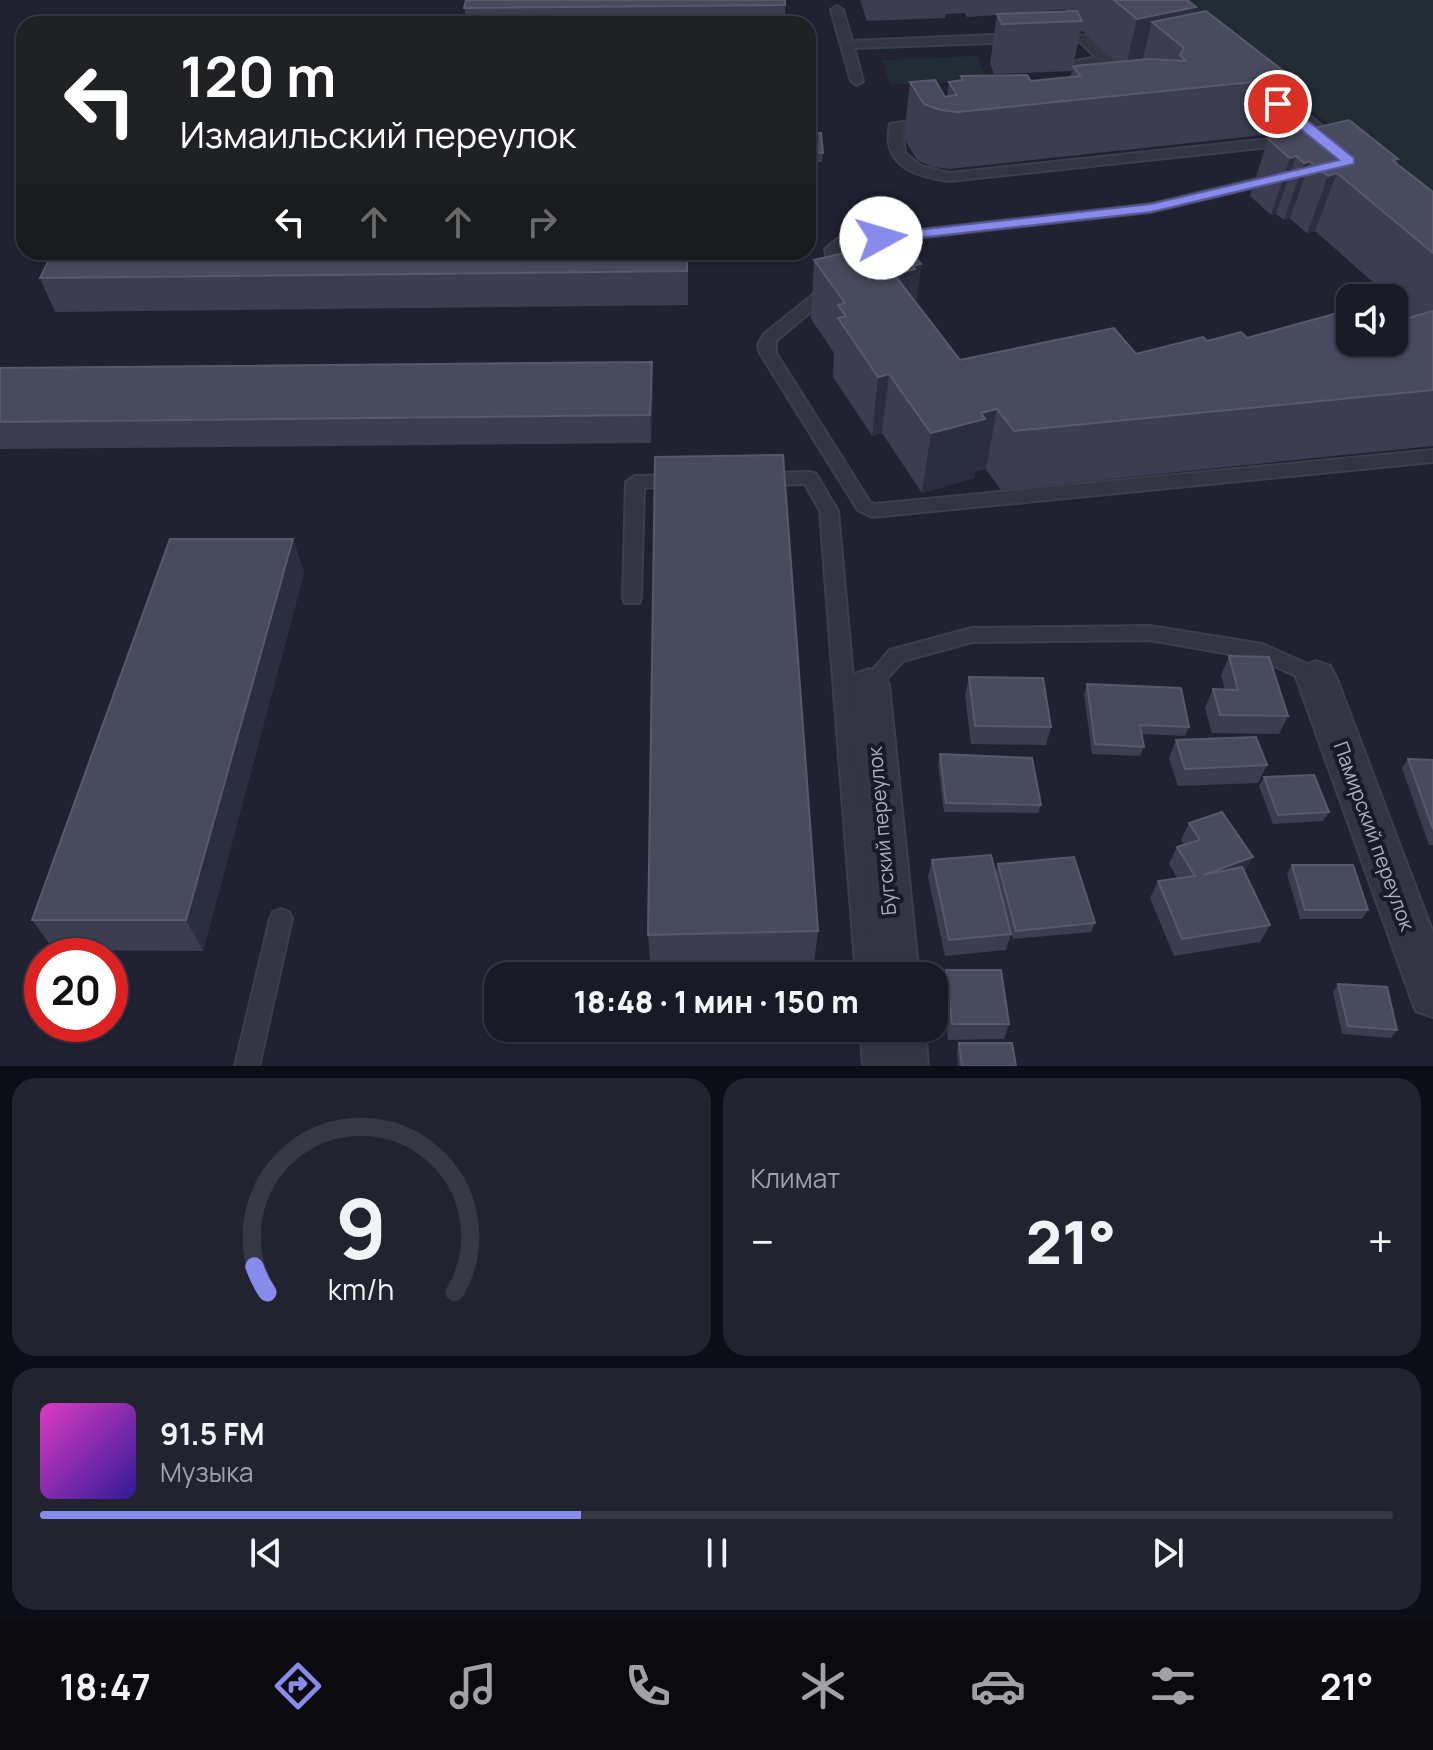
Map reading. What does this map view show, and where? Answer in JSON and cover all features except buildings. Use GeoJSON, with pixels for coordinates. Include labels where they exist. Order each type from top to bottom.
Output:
{"type":"FeatureCollection","features":[{"type":"Feature","properties":{"kind":"street"},"geometry":{"type":"LineString","coordinates":[[1218,56],[1320,138],[1342,163],[1372,180]]}},
{"type":"Feature","properties":{"kind":"street","name":"Памирский переулок"},"geometry":{"type":"LineString","coordinates":[[1316,677],[1433,995]]}},
{"type":"Feature","properties":{"kind":"street","name":"Бугский переулок"},"geometry":{"type":"LineString","coordinates":[[869,685],[895,962]]}},
{"type":"Feature","properties":{"kind":"street"},"geometry":{"type":"LineString","coordinates":[[902,1042],[904,1066]]}},
{"type":"Feature","properties":{"kind":"lane"},"geometry":{"type":"LineString","coordinates":[[837,10],[857,81]]}},
{"type":"Feature","properties":{"kind":"lane"},"geometry":{"type":"LineString","coordinates":[[847,45],[1070,36],[1083,39],[1123,75],[1137,73]]}},
{"type":"Feature","properties":{"kind":"lane"},"geometry":{"type":"LineString","coordinates":[[1070,66],[1113,64]]}},
{"type":"Feature","properties":{"kind":"lane"},"geometry":{"type":"LineString","coordinates":[[940,121],[913,130],[895,129],[898,136],[896,145],[902,159],[921,171],[949,177],[1320,138]]}},
{"type":"Feature","properties":{"kind":"lane"},"geometry":{"type":"LineString","coordinates":[[1288,175],[1151,208],[842,242],[832,249],[838,282],[770,338],[766,345],[768,353],[864,506],[872,511],[1433,456]]}},
{"type":"Feature","properties":{"kind":"lane"},"geometry":{"type":"LineString","coordinates":[[747,480],[810,478],[829,511],[867,962]]}},
{"type":"Feature","properties":{"kind":"lane"},"geometry":{"type":"LineString","coordinates":[[632,598],[635,482],[699,481]]}},
{"type":"Feature","properties":{"kind":"lane"},"geometry":{"type":"LineString","coordinates":[[869,685],[897,655],[972,635],[1150,633],[1262,652],[1316,677]]}},
{"type":"Feature","properties":{"kind":"lane"},"geometry":{"type":"LineString","coordinates":[[247,1066],[281,919]]}},
{"type":"Feature","properties":{"kind":"lane"},"geometry":{"type":"LineString","coordinates":[[873,1042],[875,1066]]}},
{"type":"Feature","properties":{"kind":"shaded area"},"geometry":{"type":"Polygon","coordinates":[[[1174,0],[1433,0],[1433,208],[1174,0]]]}},
{"type":"Feature","properties":{"kind":"shaded area"},"geometry":{"type":"Polygon","coordinates":[[[977,56],[987,81],[890,85],[882,60],[977,56]]]}},
{"type":"Feature","properties":{"kind":"route"},"geometry":{"type":"LineString","coordinates":[[881,238],[1151,208],[1349,161],[1278,104]]}}]}
